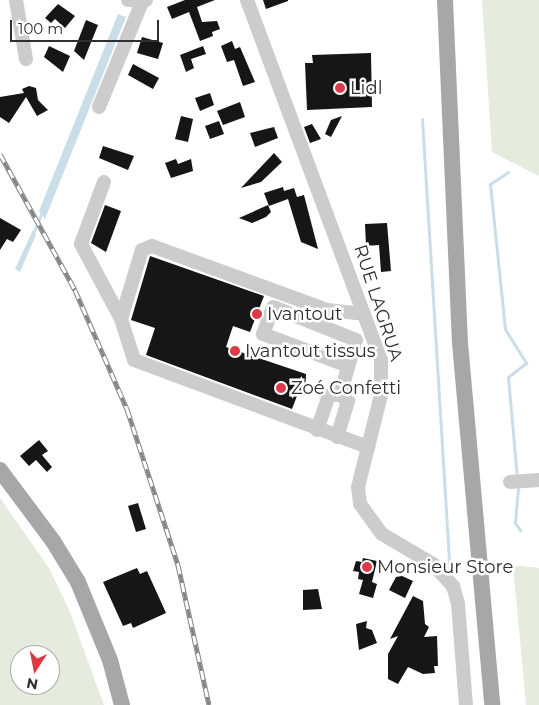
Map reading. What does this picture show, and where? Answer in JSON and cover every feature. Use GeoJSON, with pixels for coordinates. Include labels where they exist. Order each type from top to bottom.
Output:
{"type":"FeatureCollection","features":[{"type":"Feature","properties":{"kind":"main road"},"geometry":{"type":"LineString","coordinates":[[446,0],[445,37],[460,343],[492,705]]}},
{"type":"Feature","properties":{"kind":"main road"},"geometry":{"type":"LineString","coordinates":[[0,470],[53,540],[78,582],[110,660],[122,705]]}},
{"type":"Feature","properties":{"kind":"street"},"geometry":{"type":"LineString","coordinates":[[16,0],[26,59]]}},
{"type":"Feature","properties":{"kind":"street","name":"RUE LAGRUA"},"geometry":{"type":"LineString","coordinates":[[247,0],[381,360],[381,395],[358,487],[365,515],[382,534],[444,573],[453,586],[458,604],[466,705]]}},
{"type":"Feature","properties":{"kind":"street"},"geometry":{"type":"LineString","coordinates":[[99,107],[139,1]]}},
{"type":"Feature","properties":{"kind":"street"},"geometry":{"type":"LineString","coordinates":[[104,182],[81,244],[120,319],[138,364],[368,448]]}},
{"type":"Feature","properties":{"kind":"street"},"geometry":{"type":"LineString","coordinates":[[120,319],[142,250],[152,246],[327,310],[364,314]]}},
{"type":"Feature","properties":{"kind":"street"},"geometry":{"type":"LineString","coordinates":[[340,394],[348,366],[354,345],[354,338],[276,308],[271,310],[263,332],[348,366]]}},
{"type":"Feature","properties":{"kind":"street"},"geometry":{"type":"LineString","coordinates":[[354,345],[375,343]]}},
{"type":"Feature","properties":{"kind":"street"},"geometry":{"type":"LineString","coordinates":[[317,430],[329,395],[340,394],[348,401],[337,437]]}},
{"type":"Feature","properties":{"kind":"street"},"geometry":{"type":"LineString","coordinates":[[510,482],[539,480]]}},
{"type":"Feature","properties":{"kind":"shaded area"},"geometry":{"type":"Polygon","coordinates":[[[482,0],[539,0],[539,176],[492,152],[482,0]]]}},
{"type":"Feature","properties":{"kind":"shaded area"},"geometry":{"type":"Polygon","coordinates":[[[0,498],[49,568],[70,612],[104,705],[0,705],[0,498]]]}},
{"type":"Feature","properties":{"kind":"shaded area"},"geometry":{"type":"Polygon","coordinates":[[[513,565],[539,568],[539,705],[526,705],[513,565]]]}},
{"type":"Feature","properties":{"kind":"water"},"geometry":{"type":"Polygon","coordinates":[[[118,14],[126,17],[45,219],[39,211],[118,14]]]}},
{"type":"Feature","properties":{"kind":"water"},"geometry":{"type":"Polygon","coordinates":[[[33,230],[36,235],[20,272],[15,269],[33,230]]]}},
{"type":"Feature","properties":{"kind":"building"},"geometry":{"type":"Polygon","coordinates":[[[185,0],[215,0],[197,7],[202,22],[217,21],[220,29],[212,32],[213,36],[200,41],[189,12],[172,19],[167,7],[185,0]]]}},
{"type":"Feature","properties":{"kind":"building"},"geometry":{"type":"Polygon","coordinates":[[[263,0],[288,0],[288,1],[266,9],[263,0]]]}},
{"type":"Feature","properties":{"kind":"building"},"geometry":{"type":"Polygon","coordinates":[[[58,4],[75,16],[65,28],[55,19],[51,23],[45,18],[58,4]]]}},
{"type":"Feature","properties":{"kind":"building"},"geometry":{"type":"Polygon","coordinates":[[[86,20],[98,25],[84,60],[74,51],[86,20]]]}},
{"type":"Feature","properties":{"kind":"building"},"geometry":{"type":"Polygon","coordinates":[[[142,37],[163,43],[158,59],[137,53],[142,37]]]}},
{"type":"Feature","properties":{"kind":"building"},"geometry":{"type":"Polygon","coordinates":[[[232,41],[235,49],[240,47],[255,82],[243,86],[234,60],[227,62],[221,46],[232,41]]]}},
{"type":"Feature","properties":{"kind":"building"},"geometry":{"type":"Polygon","coordinates":[[[49,46],[70,56],[63,72],[44,57],[49,46]]]}},
{"type":"Feature","properties":{"kind":"building"},"geometry":{"type":"Polygon","coordinates":[[[203,46],[206,54],[191,59],[194,68],[186,72],[180,55],[203,46]]]}},
{"type":"Feature","properties":{"kind":"building"},"geometry":{"type":"Polygon","coordinates":[[[371,53],[372,107],[307,110],[305,63],[313,63],[312,55],[371,53]]]}},
{"type":"Feature","properties":{"kind":"building"},"geometry":{"type":"Polygon","coordinates":[[[133,64],[159,78],[153,89],[128,75],[133,64]]]}},
{"type":"Feature","properties":{"kind":"building"},"geometry":{"type":"Polygon","coordinates":[[[29,86],[36,88],[38,100],[48,110],[37,116],[26,97],[9,123],[0,117],[0,97],[24,93],[22,89],[29,86]]]}},
{"type":"Feature","properties":{"kind":"building"},"geometry":{"type":"Polygon","coordinates":[[[210,93],[214,105],[200,111],[195,98],[210,93]]]}},
{"type":"Feature","properties":{"kind":"building"},"geometry":{"type":"Polygon","coordinates":[[[240,102],[245,117],[223,125],[217,111],[240,102]]]}},
{"type":"Feature","properties":{"kind":"building"},"geometry":{"type":"Polygon","coordinates":[[[181,116],[193,119],[188,142],[175,139],[181,116]]]}},
{"type":"Feature","properties":{"kind":"building"},"geometry":{"type":"Polygon","coordinates":[[[342,116],[331,137],[325,134],[331,120],[342,116]]]}},
{"type":"Feature","properties":{"kind":"building"},"geometry":{"type":"Polygon","coordinates":[[[219,121],[224,134],[210,139],[205,126],[219,121]]]}},
{"type":"Feature","properties":{"kind":"building"},"geometry":{"type":"Polygon","coordinates":[[[312,124],[321,139],[310,143],[304,127],[312,124]]]}},
{"type":"Feature","properties":{"kind":"building"},"geometry":{"type":"Polygon","coordinates":[[[274,127],[278,138],[255,147],[250,133],[274,127]]]}},
{"type":"Feature","properties":{"kind":"building"},"geometry":{"type":"Polygon","coordinates":[[[103,146],[134,156],[128,170],[99,158],[103,146]]]}},
{"type":"Feature","properties":{"kind":"building"},"geometry":{"type":"Polygon","coordinates":[[[274,153],[282,162],[261,182],[241,188],[274,153]]]}},
{"type":"Feature","properties":{"kind":"building"},"geometry":{"type":"Polygon","coordinates":[[[176,159],[178,164],[191,159],[193,171],[171,178],[165,163],[176,159]]]}},
{"type":"Feature","properties":{"kind":"building"},"geometry":{"type":"Polygon","coordinates":[[[283,187],[284,191],[294,188],[297,197],[304,195],[318,249],[301,242],[288,199],[269,206],[264,193],[283,187]]]}},
{"type":"Feature","properties":{"kind":"building"},"geometry":{"type":"Polygon","coordinates":[[[105,205],[121,211],[106,252],[91,243],[105,205]]]}},
{"type":"Feature","properties":{"kind":"building"},"geometry":{"type":"Polygon","coordinates":[[[268,205],[271,212],[266,217],[252,223],[239,218],[268,205]]]}},
{"type":"Feature","properties":{"kind":"building"},"geometry":{"type":"Polygon","coordinates":[[[0,218],[21,230],[13,242],[7,239],[0,250],[0,218]]]}},
{"type":"Feature","properties":{"kind":"building"},"geometry":{"type":"Polygon","coordinates":[[[387,223],[391,271],[381,272],[379,245],[366,246],[365,224],[387,223]]]}},
{"type":"Feature","properties":{"kind":"building"},"geometry":{"type":"Polygon","coordinates":[[[150,256],[264,296],[250,332],[233,326],[226,347],[306,374],[305,396],[297,396],[292,409],[146,355],[155,328],[131,320],[150,256]]]}},
{"type":"Feature","properties":{"kind":"building"},"geometry":{"type":"Polygon","coordinates":[[[39,440],[48,451],[42,455],[52,467],[47,472],[36,460],[29,466],[20,456],[39,440]]]}},
{"type":"Feature","properties":{"kind":"building"},"geometry":{"type":"Polygon","coordinates":[[[138,503],[146,529],[136,532],[128,506],[138,503]]]}},
{"type":"Feature","properties":{"kind":"building"},"geometry":{"type":"Polygon","coordinates":[[[363,558],[377,561],[372,582],[377,584],[373,598],[359,594],[363,580],[358,579],[359,572],[353,571],[356,561],[362,562],[363,558]]]}},
{"type":"Feature","properties":{"kind":"building"},"geometry":{"type":"Polygon","coordinates":[[[137,568],[140,574],[147,571],[166,613],[133,628],[131,623],[123,626],[103,582],[137,568]]]}},
{"type":"Feature","properties":{"kind":"building"},"geometry":{"type":"Polygon","coordinates":[[[402,576],[413,581],[405,598],[389,590],[396,577],[402,576]]]}},
{"type":"Feature","properties":{"kind":"building"},"geometry":{"type":"Polygon","coordinates":[[[318,589],[322,609],[303,610],[303,590],[318,589]]]}},
{"type":"Feature","properties":{"kind":"building"},"geometry":{"type":"Polygon","coordinates":[[[413,596],[423,601],[425,624],[429,627],[424,637],[437,636],[438,666],[434,666],[435,673],[423,674],[408,667],[398,684],[388,679],[388,654],[398,636],[390,639],[413,596]]]}},
{"type":"Feature","properties":{"kind":"building"},"geometry":{"type":"Polygon","coordinates":[[[367,621],[366,628],[372,630],[377,643],[359,650],[356,624],[367,621]]]}},
{"type":"Feature","properties":{"kind":"waterway"},"geometry":{"type":"LineString","coordinates":[[422,119],[450,574]]}},
{"type":"Feature","properties":{"kind":"waterway"},"geometry":{"type":"LineString","coordinates":[[508,172],[490,184],[505,329],[526,363],[508,377],[517,478]]}},
{"type":"Feature","properties":{"kind":"waterway"},"geometry":{"type":"LineString","coordinates":[[33,234],[42,212]]}},
{"type":"Feature","properties":{"kind":"waterway"},"geometry":{"type":"LineString","coordinates":[[518,488],[515,523],[520,530]]}},
{"type":"Feature","properties":{"kind":"railway"},"geometry":{"type":"LineString","coordinates":[[0,154],[75,290],[127,409],[178,565],[209,705]]}},
{"type":"Feature","properties":{"kind":"place","name":"Lidl"},"geometry":{"type":"Point","coordinates":[340,88]}},
{"type":"Feature","properties":{"kind":"place","name":"Ivantout"},"geometry":{"type":"Point","coordinates":[257,314]}},
{"type":"Feature","properties":{"kind":"place","name":"Ivantout tissus"},"geometry":{"type":"Point","coordinates":[235,351]}},
{"type":"Feature","properties":{"kind":"place","name":"Zoé Confetti"},"geometry":{"type":"Point","coordinates":[281,388]}},
{"type":"Feature","properties":{"kind":"place","name":"Monsieur Store"},"geometry":{"type":"Point","coordinates":[367,567]}}]}
